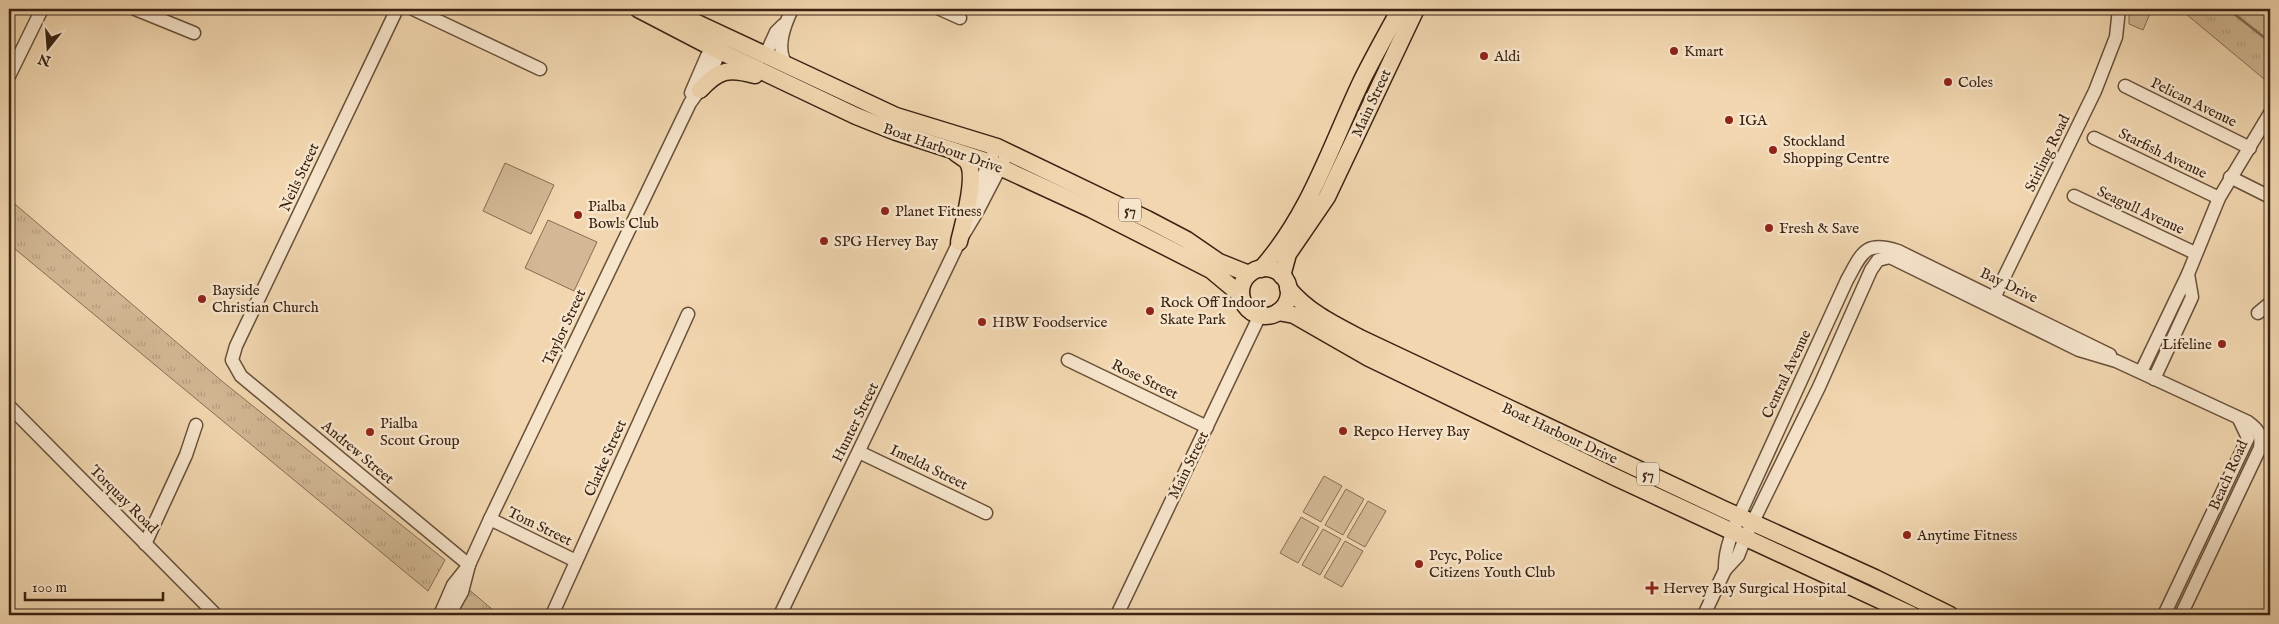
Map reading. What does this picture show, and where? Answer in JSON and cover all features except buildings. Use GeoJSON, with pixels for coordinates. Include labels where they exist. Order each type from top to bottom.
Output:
{"type":"FeatureCollection","features":[{"type":"Feature","properties":{"kind":"main road","name":"Boat Harbour Drive"},"geometry":{"type":"LineString","coordinates":[[638,9],[718,44],[765,56],[896,116],[1147,218],[1187,240],[1219,262],[1255,272]]}},
{"type":"Feature","properties":{"kind":"main road","name":"Boat Harbour Drive"},"geometry":{"type":"LineString","coordinates":[[667,9],[718,44],[786,83],[826,102],[896,132],[951,149],[999,157],[1211,270],[1241,296]]}},
{"type":"Feature","properties":{"kind":"main road","name":"Main Street"},"geometry":{"type":"LineString","coordinates":[[1255,272],[1274,254],[1308,201],[1362,81],[1400,9]]}},
{"type":"Feature","properties":{"kind":"main road","name":"Main Street"},"geometry":{"type":"LineString","coordinates":[[1285,282],[1288,254],[1327,197],[1416,9]]}},
{"type":"Feature","properties":{"kind":"main road"},"geometry":{"type":"LineString","coordinates":[[765,56],[772,68],[803,85],[826,102]]}},
{"type":"Feature","properties":{"kind":"main road"},"geometry":{"type":"LineString","coordinates":[[700,90],[712,77],[729,71],[737,71],[786,83]]}},
{"type":"Feature","properties":{"kind":"main road"},"geometry":{"type":"LineString","coordinates":[[951,149],[967,161],[970,168],[969,194],[959,242]]}},
{"type":"Feature","properties":{"kind":"main road","name":"57"},"geometry":{"type":"LineString","coordinates":[[1255,272],[1276,271],[1285,282]]}},
{"type":"Feature","properties":{"kind":"main road"},"geometry":{"type":"LineString","coordinates":[[1241,296],[1244,280],[1255,272]]}},
{"type":"Feature","properties":{"kind":"main road","name":"Boat Harbour Drive"},"geometry":{"type":"LineString","coordinates":[[1285,282],[1302,304],[1344,330],[1545,426],[1875,578],[1950,615]]}},
{"type":"Feature","properties":{"kind":"main road"},"geometry":{"type":"LineString","coordinates":[[1278,312],[1286,302],[1285,282]]}},
{"type":"Feature","properties":{"kind":"main road","name":"57"},"geometry":{"type":"LineString","coordinates":[[1241,296],[1247,308],[1260,315],[1278,312]]}},
{"type":"Feature","properties":{"kind":"main road","name":"Boat Harbour Drive"},"geometry":{"type":"LineString","coordinates":[[1278,312],[1294,315],[1369,358],[1738,535],[1912,615]]}},
{"type":"Feature","properties":{"kind":"main road"},"geometry":{"type":"LineString","coordinates":[[1545,426],[1553,439],[1584,454],[1600,469]]}},
{"type":"Feature","properties":{"kind":"street"},"geometry":{"type":"LineString","coordinates":[[9,76],[42,9]]}},
{"type":"Feature","properties":{"kind":"street"},"geometry":{"type":"LineString","coordinates":[[135,9],[194,33]]}},
{"type":"Feature","properties":{"kind":"street","name":"Neils Street"},"geometry":{"type":"LineString","coordinates":[[232,360],[236,346],[397,9]]}},
{"type":"Feature","properties":{"kind":"street"},"geometry":{"type":"LineString","coordinates":[[413,9],[540,69]]}},
{"type":"Feature","properties":{"kind":"street"},"geometry":{"type":"LineString","coordinates":[[787,66],[780,51],[785,23],[792,9]]}},
{"type":"Feature","properties":{"kind":"street"},"geometry":{"type":"LineString","coordinates":[[940,9],[960,18]]}},
{"type":"Feature","properties":{"kind":"street","name":"Stirling Road"},"geometry":{"type":"LineString","coordinates":[[1993,302],[2094,91],[2116,37],[2119,9]]}},
{"type":"Feature","properties":{"kind":"street"},"geometry":{"type":"LineString","coordinates":[[765,56],[776,32],[785,23]]}},
{"type":"Feature","properties":{"kind":"street","name":"Taylor Street"},"geometry":{"type":"LineString","coordinates":[[450,615],[465,585],[469,565],[490,519],[690,103],[700,90],[718,44]]}},
{"type":"Feature","properties":{"kind":"street","name":"Taylor Street"},"geometry":{"type":"LineString","coordinates":[[690,103],[692,89],[718,44]]}},
{"type":"Feature","properties":{"kind":"street","name":"Pelican Avenue"},"geometry":{"type":"LineString","coordinates":[[2124,86],[2250,148]]}},
{"type":"Feature","properties":{"kind":"street"},"geometry":{"type":"LineString","coordinates":[[2141,372],[2188,274],[2218,198],[2250,148],[2265,132],[2270,113]]}},
{"type":"Feature","properties":{"kind":"street","name":"Starfish Avenue"},"geometry":{"type":"LineString","coordinates":[[2094,138],[2218,198]]}},
{"type":"Feature","properties":{"kind":"street","name":"Hunter Street"},"geometry":{"type":"LineString","coordinates":[[780,615],[959,242],[977,212],[999,157]]}},
{"type":"Feature","properties":{"kind":"street"},"geometry":{"type":"LineString","coordinates":[[2230,177],[2270,197]]}},
{"type":"Feature","properties":{"kind":"street","name":"Seagull Avenue"},"geometry":{"type":"LineString","coordinates":[[2074,196],[2195,253]]}},
{"type":"Feature","properties":{"kind":"street","name":"Central Avenue"},"geometry":{"type":"LineString","coordinates":[[1704,615],[1725,570],[1725,562],[1738,535],[1819,387],[1868,278],[1884,252],[1875,246],[1864,252],[1859,258],[1746,519]]}},
{"type":"Feature","properties":{"kind":"street","name":"Bay Drive"},"geometry":{"type":"LineString","coordinates":[[1884,252],[1898,251],[1993,302],[2100,350],[2116,361],[2239,419]]}},
{"type":"Feature","properties":{"kind":"street"},"geometry":{"type":"LineString","coordinates":[[2154,379],[2192,296],[2188,274]]}},
{"type":"Feature","properties":{"kind":"street"},"geometry":{"type":"LineString","coordinates":[[2258,313],[2270,303]]}},
{"type":"Feature","properties":{"kind":"street","name":"Clarke Street"},"geometry":{"type":"LineString","coordinates":[[552,615],[688,314]]}},
{"type":"Feature","properties":{"kind":"street","name":"Main Street"},"geometry":{"type":"LineString","coordinates":[[1117,615],[1260,315]]}},
{"type":"Feature","properties":{"kind":"street","name":"Andrew Street"},"geometry":{"type":"LineString","coordinates":[[232,360],[241,376],[469,565]]}},
{"type":"Feature","properties":{"kind":"street","name":"Rose Street"},"geometry":{"type":"LineString","coordinates":[[1068,360],[1207,426]]}},
{"type":"Feature","properties":{"kind":"street","name":"Torquay Road"},"geometry":{"type":"LineString","coordinates":[[9,406],[216,615]]}},
{"type":"Feature","properties":{"kind":"street","name":"Beach Road"},"geometry":{"type":"LineString","coordinates":[[2164,615],[2248,438],[2239,419]]}},
{"type":"Feature","properties":{"kind":"street","name":"Beach Road"},"geometry":{"type":"LineString","coordinates":[[2181,615],[2260,448],[2262,438],[2258,429],[2239,419]]}},
{"type":"Feature","properties":{"kind":"street"},"geometry":{"type":"LineString","coordinates":[[145,544],[186,455],[196,425]]}},
{"type":"Feature","properties":{"kind":"street","name":"Imelda Street"},"geometry":{"type":"LineString","coordinates":[[859,452],[986,513]]}},
{"type":"Feature","properties":{"kind":"street","name":"Tom Street"},"geometry":{"type":"LineString","coordinates":[[490,519],[576,562]]}},
{"type":"Feature","properties":{"kind":"street","name":"Taylor Street"},"geometry":{"type":"LineString","coordinates":[[440,615],[453,585],[469,565]]}},
{"type":"Feature","properties":{"kind":"green space"},"geometry":{"type":"Polygon","coordinates":[[[2129,9],[2152,9],[2143,30],[2129,24],[2129,9]]]}},
{"type":"Feature","properties":{"kind":"green space"},"geometry":{"type":"Polygon","coordinates":[[[2180,9],[2270,9],[2270,84],[2180,9]]]}},
{"type":"Feature","properties":{"kind":"green space"},"geometry":{"type":"Polygon","coordinates":[[[505,163],[554,185],[531,234],[483,211],[505,163]]]}},
{"type":"Feature","properties":{"kind":"green space"},"geometry":{"type":"Polygon","coordinates":[[[9,199],[223,382],[445,560],[428,591],[9,244],[9,199]]]}},
{"type":"Feature","properties":{"kind":"green space"},"geometry":{"type":"Polygon","coordinates":[[[548,220],[597,242],[574,291],[525,268],[548,220]]]}},
{"type":"Feature","properties":{"kind":"green space"},"geometry":{"type":"Polygon","coordinates":[[[1324,476],[1342,486],[1321,522],[1303,512],[1324,476]]]}},
{"type":"Feature","properties":{"kind":"green space"},"geometry":{"type":"Polygon","coordinates":[[[1346,489],[1364,499],[1343,535],[1325,525],[1346,489]]]}},
{"type":"Feature","properties":{"kind":"green space"},"geometry":{"type":"Polygon","coordinates":[[[1368,501],[1386,511],[1365,547],[1347,537],[1368,501]]]}},
{"type":"Feature","properties":{"kind":"green space"},"geometry":{"type":"Polygon","coordinates":[[[1301,517],[1319,527],[1298,563],[1280,553],[1301,517]]]}},
{"type":"Feature","properties":{"kind":"green space"},"geometry":{"type":"Polygon","coordinates":[[[1323,529],[1341,539],[1320,575],[1302,565],[1323,529]]]}},
{"type":"Feature","properties":{"kind":"green space"},"geometry":{"type":"Polygon","coordinates":[[[1345,541],[1363,551],[1342,587],[1324,577],[1345,541]]]}},
{"type":"Feature","properties":{"kind":"green space"},"geometry":{"type":"Polygon","coordinates":[[[467,588],[499,615],[453,615],[467,588]]]}},
{"type":"Feature","properties":{"kind":"waterway"},"geometry":{"type":"LineString","coordinates":[[2228,9],[2270,42]]}},
{"type":"Feature","properties":{"kind":"place","name":"Kmart"},"geometry":{"type":"Point","coordinates":[1674,51]}},
{"type":"Feature","properties":{"kind":"place","name":"Aldi"},"geometry":{"type":"Point","coordinates":[1484,56]}},
{"type":"Feature","properties":{"kind":"place","name":"Coles"},"geometry":{"type":"Point","coordinates":[1948,82]}},
{"type":"Feature","properties":{"kind":"place","name":"IGA"},"geometry":{"type":"Point","coordinates":[1729,120]}},
{"type":"Feature","properties":{"kind":"place","name":"Stockland Shopping Centre"},"geometry":{"type":"Point","coordinates":[1773,150]}},
{"type":"Feature","properties":{"kind":"place","name":"Planet Fitness"},"geometry":{"type":"Point","coordinates":[885,211]}},
{"type":"Feature","properties":{"kind":"place","name":"Pialba Bowls Club"},"geometry":{"type":"Point","coordinates":[578,215]}},
{"type":"Feature","properties":{"kind":"place","name":"Fresh & Save"},"geometry":{"type":"Point","coordinates":[1769,228]}},
{"type":"Feature","properties":{"kind":"place","name":"SPG Hervey Bay"},"geometry":{"type":"Point","coordinates":[824,241]}},
{"type":"Feature","properties":{"kind":"place","name":"Bayside Christian Church"},"geometry":{"type":"Point","coordinates":[202,299]}},
{"type":"Feature","properties":{"kind":"place","name":"Rock Off Indoor Skate Park"},"geometry":{"type":"Point","coordinates":[1150,311]}},
{"type":"Feature","properties":{"kind":"place","name":"HBW Foodservice"},"geometry":{"type":"Point","coordinates":[982,322]}},
{"type":"Feature","properties":{"kind":"place","name":"Lifeline"},"geometry":{"type":"Point","coordinates":[2222,344]}},
{"type":"Feature","properties":{"kind":"place","name":"Repco Hervey Bay"},"geometry":{"type":"Point","coordinates":[1343,431]}},
{"type":"Feature","properties":{"kind":"place","name":"Pialba Scout Group"},"geometry":{"type":"Point","coordinates":[370,432]}},
{"type":"Feature","properties":{"kind":"place","name":"Anytime Fitness"},"geometry":{"type":"Point","coordinates":[1907,535]}},
{"type":"Feature","properties":{"kind":"place","name":"Pcyc, Police Citizens Youth Club"},"geometry":{"type":"Point","coordinates":[1419,564]}},
{"type":"Feature","properties":{"kind":"place","name":"Hervey Bay Surgical Hospital"},"geometry":{"type":"Point","coordinates":[1652,588]}}]}
